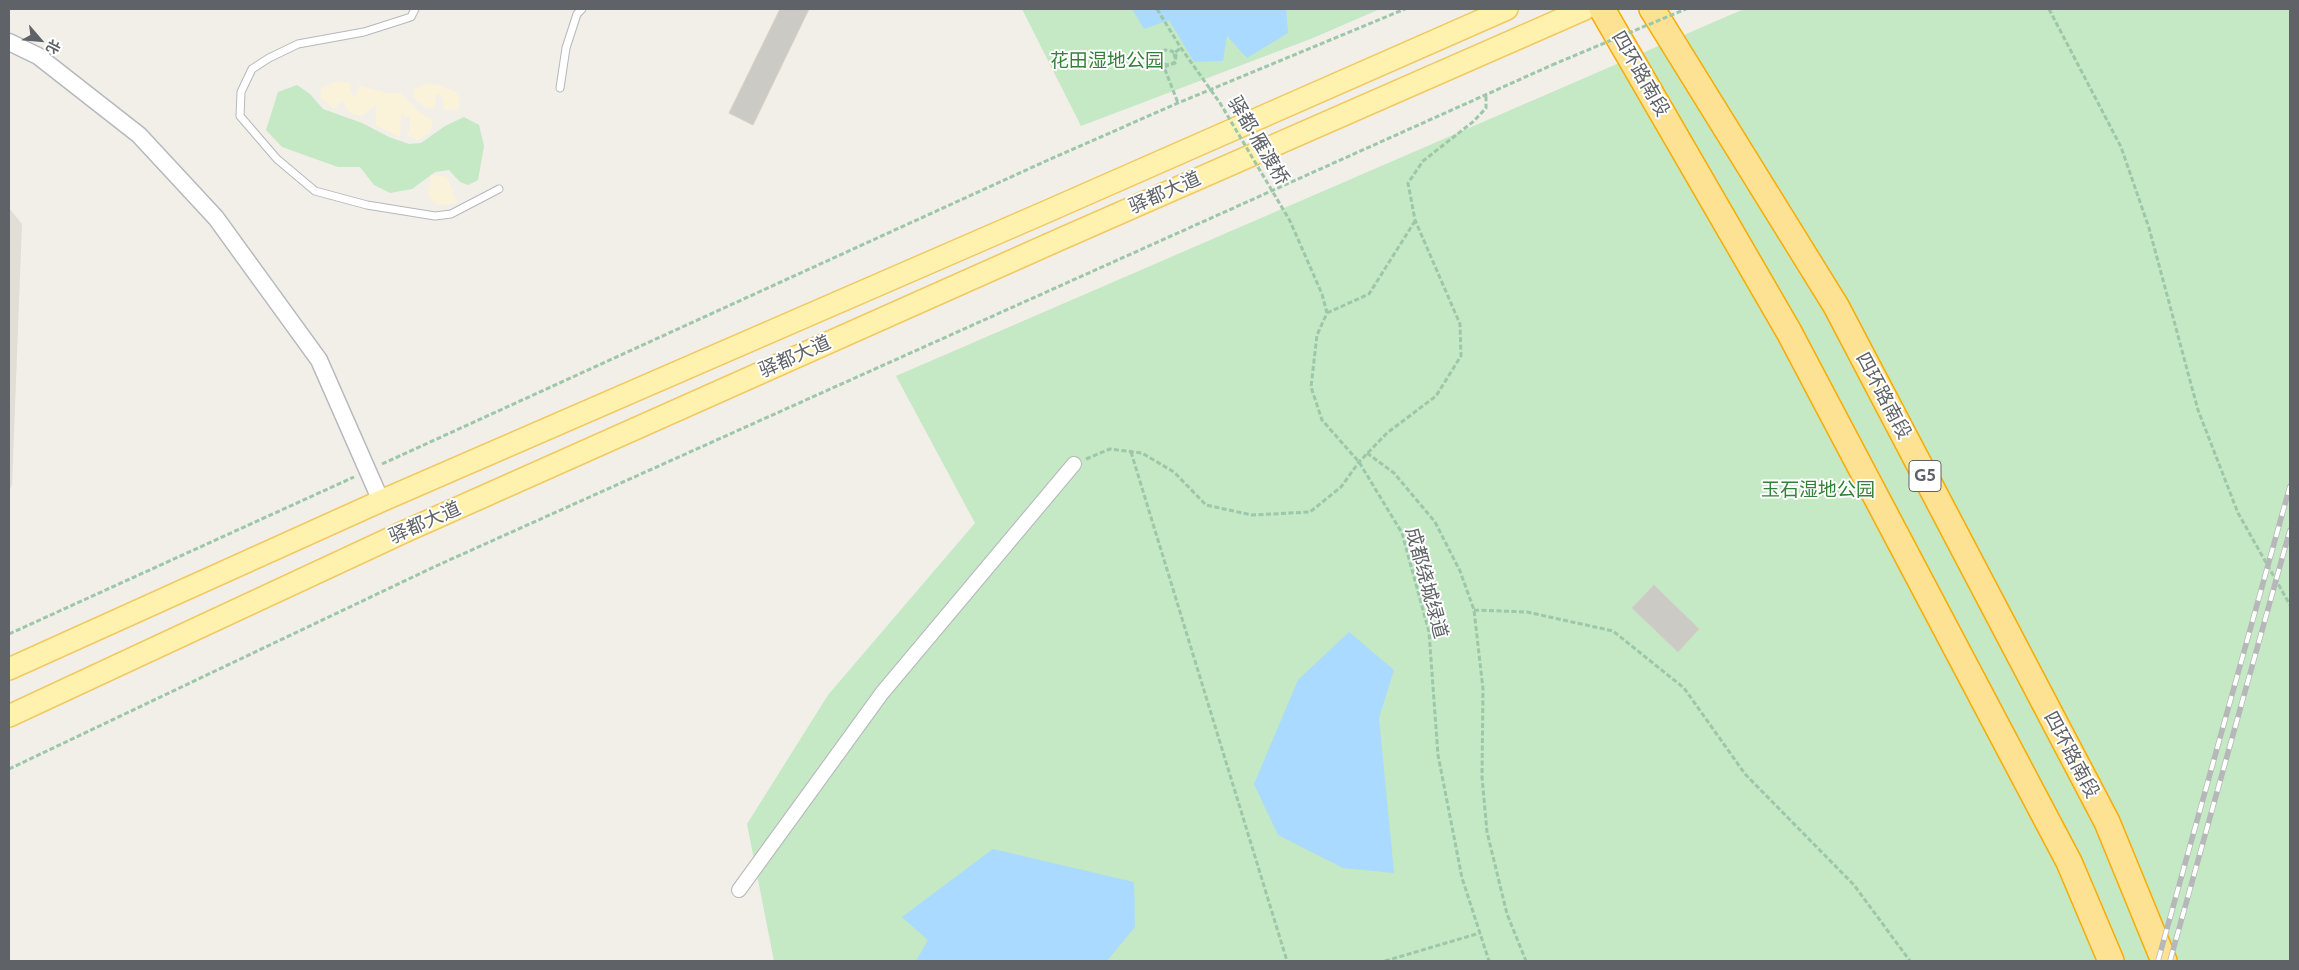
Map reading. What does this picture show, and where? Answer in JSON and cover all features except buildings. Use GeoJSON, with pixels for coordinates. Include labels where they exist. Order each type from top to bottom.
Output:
{"type":"FeatureCollection","features":[{"type":"Feature","properties":{"kind":"highway","name":"四环路南段"},"geometry":{"type":"LineString","coordinates":[[1602,9],[1789,332],[2069,862],[2111,961]]}},
{"type":"Feature","properties":{"kind":"highway","name":"四环路南段"},"geometry":{"type":"LineString","coordinates":[[1652,9],[1836,306],[2106,822],[2164,961]]}},
{"type":"Feature","properties":{"kind":"main road","name":"驿都大道"},"geometry":{"type":"LineString","coordinates":[[9,669],[381,501],[1021,223],[1507,9]]}},
{"type":"Feature","properties":{"kind":"main road","name":"驿都大道"},"geometry":{"type":"LineString","coordinates":[[9,716],[415,527],[1062,238],[1585,9]]}},
{"type":"Feature","properties":{"kind":"street"},"geometry":{"type":"LineString","coordinates":[[9,42],[38,56],[139,135],[216,218],[319,360],[381,501]]}},
{"type":"Feature","properties":{"kind":"street"},"geometry":{"type":"LineString","coordinates":[[739,890],[882,693],[1074,464]]}},
{"type":"Feature","properties":{"kind":"lane"},"geometry":{"type":"LineString","coordinates":[[415,9],[411,18],[364,32],[298,44],[269,58],[252,69],[248,76],[241,92],[240,116],[277,159],[315,190],[341,198],[367,205],[434,216],[451,214],[499,189]]}},
{"type":"Feature","properties":{"kind":"lane"},"geometry":{"type":"LineString","coordinates":[[560,88],[566,48],[577,14],[582,9]]}},
{"type":"Feature","properties":{"kind":"path","name":"驿都·雁渡桥"},"geometry":{"type":"LineString","coordinates":[[1157,9],[1181,48],[1220,103],[1285,213],[1322,294],[1327,313]]}},
{"type":"Feature","properties":{"kind":"path"},"geometry":{"type":"LineString","coordinates":[[9,634],[1178,103],[1405,9]]}},
{"type":"Feature","properties":{"kind":"path"},"geometry":{"type":"LineString","coordinates":[[9,769],[436,566],[1552,65],[1686,9]]}},
{"type":"Feature","properties":{"kind":"path"},"geometry":{"type":"LineString","coordinates":[[2049,9],[2121,147],[2149,228],[2198,410],[2238,513],[2290,605]]}},
{"type":"Feature","properties":{"kind":"path"},"geometry":{"type":"LineString","coordinates":[[1178,103],[1164,67],[1175,63],[1176,55],[1172,51],[1165,50],[1161,53],[1160,60],[1164,64],[1174,63],[1175,58],[1174,53],[1181,48]]}},
{"type":"Feature","properties":{"kind":"path"},"geometry":{"type":"LineString","coordinates":[[1074,464],[1110,449],[1142,453],[1174,472],[1206,505],[1252,515],[1310,512],[1342,487],[1359,462],[1387,433],[1436,396],[1461,356],[1460,324],[1415,220],[1408,183],[1423,161],[1486,108],[1486,96]]}},
{"type":"Feature","properties":{"kind":"path"},"geometry":{"type":"LineString","coordinates":[[1327,313],[1369,294],[1415,220]]}},
{"type":"Feature","properties":{"kind":"path","name":"成都绕城绿道"},"geometry":{"type":"LineString","coordinates":[[1327,313],[1317,335],[1311,386],[1322,420],[1359,462],[1402,533],[1429,632],[1438,755],[1462,878],[1489,961]]}},
{"type":"Feature","properties":{"kind":"path"},"geometry":{"type":"LineString","coordinates":[[1131,452],[1287,961]]}},
{"type":"Feature","properties":{"kind":"path"},"geometry":{"type":"LineString","coordinates":[[1367,453],[1394,473],[1435,522],[1460,571],[1474,610],[1480,648],[1483,689],[1482,777],[1487,832],[1506,914],[1526,961]]}},
{"type":"Feature","properties":{"kind":"path"},"geometry":{"type":"LineString","coordinates":[[1474,610],[1526,612],[1613,631],[1684,688],[1745,774],[1854,885],[1910,961]]}},
{"type":"Feature","properties":{"kind":"path"},"geometry":{"type":"LineString","coordinates":[[1385,961],[1480,933]]}},
{"type":"Feature","properties":{"kind":"shaded area"},"geometry":{"type":"Polygon","coordinates":[[[9,208],[22,224],[12,485],[9,492],[9,208]]]}},
{"type":"Feature","properties":{"kind":"green space","name":"花田湿地公园"},"geometry":{"type":"Polygon","coordinates":[[[1022,9],[1380,9],[1313,38],[1081,126],[1022,9]]]}},
{"type":"Feature","properties":{"kind":"green space","name":"玉石湿地公园"},"geometry":{"type":"Polygon","coordinates":[[[1744,9],[2290,9],[2290,961],[774,961],[747,824],[828,695],[975,523],[896,376],[1744,9]]]}},
{"type":"Feature","properties":{"kind":"green space"},"geometry":{"type":"Polygon","coordinates":[[[297,85],[310,94],[323,109],[362,123],[389,137],[409,144],[421,143],[445,126],[464,117],[479,125],[484,146],[478,180],[468,185],[460,182],[449,170],[435,172],[412,189],[390,193],[374,185],[360,167],[338,167],[282,147],[266,130],[278,92],[297,85]]]}},
{"type":"Feature","properties":{"kind":"sand"},"geometry":{"type":"Polygon","coordinates":[[[335,82],[349,82],[351,93],[355,97],[359,86],[387,93],[400,93],[420,113],[433,121],[430,132],[418,140],[407,135],[410,128],[410,118],[401,114],[400,137],[376,125],[376,104],[362,116],[350,113],[342,100],[334,109],[321,98],[321,88],[335,82]]]}},
{"type":"Feature","properties":{"kind":"sand"},"geometry":{"type":"Polygon","coordinates":[[[426,84],[438,85],[454,91],[460,98],[458,109],[444,110],[443,98],[436,93],[435,108],[426,108],[413,97],[414,89],[426,84]]]}},
{"type":"Feature","properties":{"kind":"sand"},"geometry":{"type":"Polygon","coordinates":[[[431,175],[447,177],[457,203],[447,205],[436,204],[428,196],[431,175]]]}},
{"type":"Feature","properties":{"kind":"water"},"geometry":{"type":"Polygon","coordinates":[[[1132,9],[1286,9],[1288,33],[1247,58],[1227,36],[1223,61],[1194,62],[1169,20],[1144,29],[1132,9]]]}},
{"type":"Feature","properties":{"kind":"water"},"geometry":{"type":"Polygon","coordinates":[[[1349,632],[1394,670],[1379,718],[1394,873],[1343,868],[1278,835],[1254,784],[1298,680],[1349,632]]]}},
{"type":"Feature","properties":{"kind":"water"},"geometry":{"type":"Polygon","coordinates":[[[993,849],[1134,882],[1135,927],[1107,961],[916,961],[928,940],[902,917],[993,849]]]}},
{"type":"Feature","properties":{"kind":"railway"},"geometry":{"type":"LineString","coordinates":[[2158,961],[2290,486]]}},
{"type":"Feature","properties":{"kind":"railway"},"geometry":{"type":"LineString","coordinates":[[2170,961],[2290,530]]}}]}
